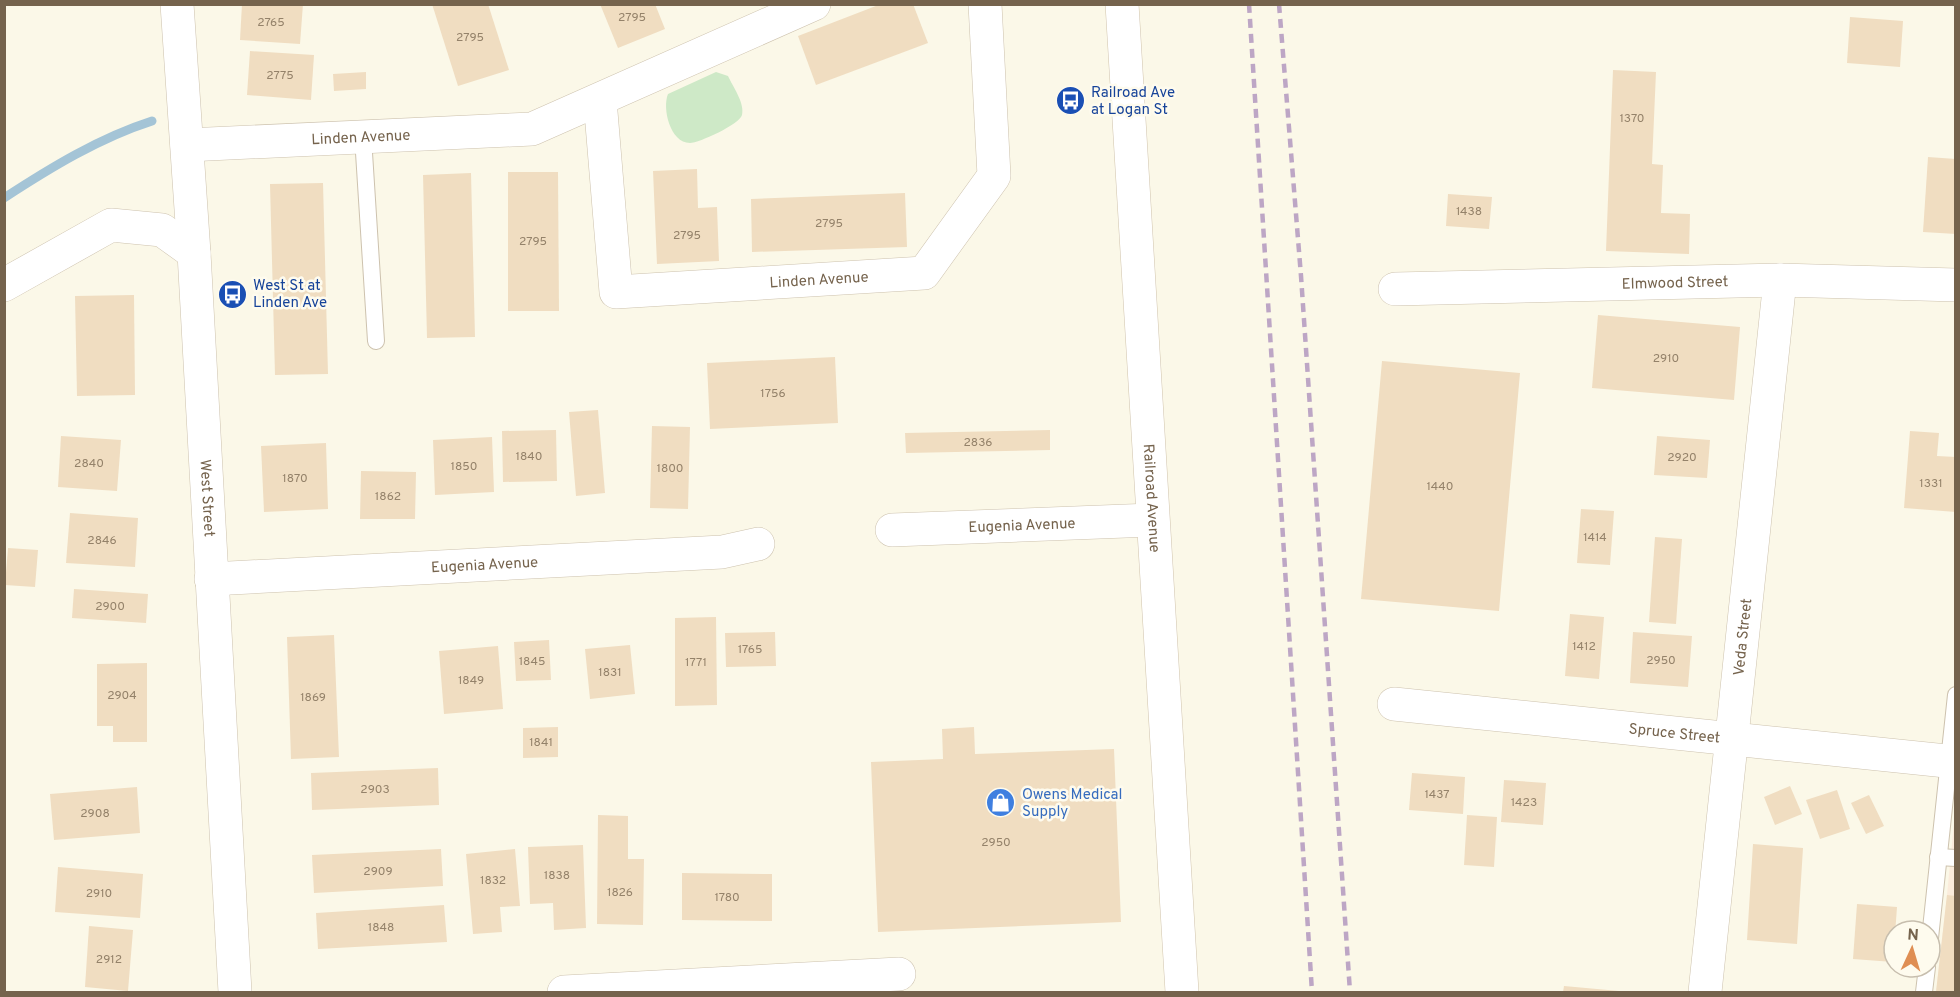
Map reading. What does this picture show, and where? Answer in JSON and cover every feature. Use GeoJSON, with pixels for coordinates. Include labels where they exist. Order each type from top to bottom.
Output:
{"type":"FeatureCollection","features":[{"type":"Feature","properties":{"kind":"street","name":"West Street"},"geometry":{"type":"LineString","coordinates":[[177,4],[194,253],[235,993]]}},
{"type":"Feature","properties":{"kind":"street","name":"Linden Avenue"},"geometry":{"type":"LineString","coordinates":[[187,145],[532,129],[814,4]]}},
{"type":"Feature","properties":{"kind":"street","name":"Linden Avenue"},"geometry":{"type":"LineString","coordinates":[[600,100],[616,292],[924,273],[994,176],[985,4]]}},
{"type":"Feature","properties":{"kind":"street","name":"Railroad Avenue"},"geometry":{"type":"LineString","coordinates":[[1122,4],[1182,993]]}},
{"type":"Feature","properties":{"kind":"street"},"geometry":{"type":"LineString","coordinates":[[4,285],[111,225],[162,230],[194,253]]}},
{"type":"Feature","properties":{"kind":"street","name":"Elmwood Street"},"geometry":{"type":"LineString","coordinates":[[1395,288],[1780,280],[1956,285]]}},
{"type":"Feature","properties":{"kind":"street","name":"Veda Street"},"geometry":{"type":"LineString","coordinates":[[1705,993],[1780,280]]}},
{"type":"Feature","properties":{"kind":"street","name":"Eugenia Avenue"},"geometry":{"type":"LineString","coordinates":[[892,530],[1152,520]]}},
{"type":"Feature","properties":{"kind":"street","name":"Eugenia Avenue"},"geometry":{"type":"LineString","coordinates":[[211,579],[722,552],[758,544]]}},
{"type":"Feature","properties":{"kind":"street","name":"Spruce Street"},"geometry":{"type":"LineString","coordinates":[[1394,704],[1952,761]]}},
{"type":"Feature","properties":{"kind":"street"},"geometry":{"type":"LineString","coordinates":[[564,993],[899,974]]}},
{"type":"Feature","properties":{"kind":"lane"},"geometry":{"type":"LineString","coordinates":[[363,137],[376,342]]}},
{"type":"Feature","properties":{"kind":"lane"},"geometry":{"type":"LineString","coordinates":[[1932,919],[1952,761],[1956,695]]}},
{"type":"Feature","properties":{"kind":"lane"},"geometry":{"type":"LineString","coordinates":[[1938,857],[1956,858]]}},
{"type":"Feature","properties":{"kind":"shaded area"},"geometry":{"type":"Polygon","coordinates":[[[1955,812],[1955,992],[1936,992],[1937,979],[1942,979],[1942,939],[1955,812]]]}},
{"type":"Feature","properties":{"kind":"green space"},"geometry":{"type":"Polygon","coordinates":[[[716,72],[728,76],[740,100],[742,115],[727,128],[710,137],[690,143],[683,141],[677,137],[669,124],[666,108],[668,94],[716,72]]]}},
{"type":"Feature","properties":{"kind":"building"},"geometry":{"type":"Polygon","coordinates":[[[242,4],[303,4],[300,44],[240,40],[242,4]]]}},
{"type":"Feature","properties":{"kind":"building"},"geometry":{"type":"Polygon","coordinates":[[[432,4],[488,4],[509,70],[458,86],[432,4]]]}},
{"type":"Feature","properties":{"kind":"building"},"geometry":{"type":"Polygon","coordinates":[[[600,4],[655,4],[665,29],[618,48],[600,4]]]}},
{"type":"Feature","properties":{"kind":"building"},"geometry":{"type":"Polygon","coordinates":[[[881,4],[913,4],[928,43],[816,85],[798,36],[881,4]]]}},
{"type":"Feature","properties":{"kind":"building"},"geometry":{"type":"Polygon","coordinates":[[[1850,17],[1903,21],[1900,67],[1847,63],[1850,17]]]}},
{"type":"Feature","properties":{"kind":"building"},"geometry":{"type":"Polygon","coordinates":[[[250,51],[314,55],[311,100],[247,95],[250,51]]]}},
{"type":"Feature","properties":{"kind":"building"},"geometry":{"type":"Polygon","coordinates":[[[1613,70],[1656,72],[1652,164],[1663,165],[1661,213],[1690,214],[1689,254],[1606,251],[1613,70]]]}},
{"type":"Feature","properties":{"kind":"building"},"geometry":{"type":"Polygon","coordinates":[[[366,72],[366,89],[334,91],[333,74],[366,72]]]}},
{"type":"Feature","properties":{"kind":"building"},"geometry":{"type":"Polygon","coordinates":[[[1928,157],[1956,159],[1956,234],[1923,232],[1928,157]]]}},
{"type":"Feature","properties":{"kind":"building"},"geometry":{"type":"Polygon","coordinates":[[[697,169],[698,208],[717,207],[719,261],[657,264],[653,171],[697,169]]]}},
{"type":"Feature","properties":{"kind":"building"},"geometry":{"type":"Polygon","coordinates":[[[508,172],[558,172],[559,311],[508,311],[508,172]]]}},
{"type":"Feature","properties":{"kind":"building"},"geometry":{"type":"Polygon","coordinates":[[[471,173],[475,337],[427,338],[423,175],[471,173]]]}},
{"type":"Feature","properties":{"kind":"building"},"geometry":{"type":"Polygon","coordinates":[[[323,183],[328,374],[275,375],[270,184],[323,183]]]}},
{"type":"Feature","properties":{"kind":"building"},"geometry":{"type":"Polygon","coordinates":[[[905,193],[907,247],[752,252],[751,199],[905,193]]]}},
{"type":"Feature","properties":{"kind":"building"},"geometry":{"type":"Polygon","coordinates":[[[1448,194],[1492,197],[1489,229],[1446,226],[1448,194]]]}},
{"type":"Feature","properties":{"kind":"building"},"geometry":{"type":"Polygon","coordinates":[[[134,295],[135,395],[77,396],[75,296],[134,295]]]}},
{"type":"Feature","properties":{"kind":"building"},"geometry":{"type":"Polygon","coordinates":[[[1598,315],[1740,327],[1734,400],[1592,388],[1598,315]]]}},
{"type":"Feature","properties":{"kind":"building"},"geometry":{"type":"Polygon","coordinates":[[[835,357],[838,423],[710,429],[707,363],[835,357]]]}},
{"type":"Feature","properties":{"kind":"building"},"geometry":{"type":"Polygon","coordinates":[[[1382,361],[1520,373],[1499,611],[1361,599],[1382,361]]]}},
{"type":"Feature","properties":{"kind":"building"},"geometry":{"type":"Polygon","coordinates":[[[598,410],[605,493],[576,496],[569,412],[598,410]]]}},
{"type":"Feature","properties":{"kind":"building"},"geometry":{"type":"Polygon","coordinates":[[[652,426],[690,427],[688,509],[650,508],[652,426]]]}},
{"type":"Feature","properties":{"kind":"building"},"geometry":{"type":"Polygon","coordinates":[[[556,430],[557,481],[503,482],[502,431],[556,430]]]}},
{"type":"Feature","properties":{"kind":"building"},"geometry":{"type":"Polygon","coordinates":[[[1050,430],[1050,450],[906,453],[905,433],[1050,430]]]}},
{"type":"Feature","properties":{"kind":"building"},"geometry":{"type":"Polygon","coordinates":[[[1910,431],[1939,433],[1937,456],[1956,457],[1956,512],[1904,508],[1910,431]]]}},
{"type":"Feature","properties":{"kind":"building"},"geometry":{"type":"Polygon","coordinates":[[[61,436],[121,440],[117,491],[58,487],[61,436]]]}},
{"type":"Feature","properties":{"kind":"building"},"geometry":{"type":"Polygon","coordinates":[[[1657,436],[1710,440],[1707,478],[1654,475],[1657,436]]]}},
{"type":"Feature","properties":{"kind":"building"},"geometry":{"type":"Polygon","coordinates":[[[492,437],[494,492],[435,495],[433,440],[492,437]]]}},
{"type":"Feature","properties":{"kind":"building"},"geometry":{"type":"Polygon","coordinates":[[[326,443],[328,509],[264,512],[261,446],[326,443]]]}},
{"type":"Feature","properties":{"kind":"building"},"geometry":{"type":"Polygon","coordinates":[[[361,471],[416,472],[415,519],[360,519],[361,471]]]}},
{"type":"Feature","properties":{"kind":"building"},"geometry":{"type":"Polygon","coordinates":[[[1581,509],[1614,511],[1610,565],[1577,563],[1581,509]]]}},
{"type":"Feature","properties":{"kind":"building"},"geometry":{"type":"Polygon","coordinates":[[[70,513],[138,518],[135,567],[66,563],[70,513]]]}},
{"type":"Feature","properties":{"kind":"building"},"geometry":{"type":"Polygon","coordinates":[[[1655,537],[1682,539],[1676,624],[1649,622],[1655,537]]]}},
{"type":"Feature","properties":{"kind":"building"},"geometry":{"type":"Polygon","coordinates":[[[8,548],[38,550],[35,587],[5,585],[8,548]]]}},
{"type":"Feature","properties":{"kind":"building"},"geometry":{"type":"Polygon","coordinates":[[[74,589],[148,594],[146,623],[72,618],[74,589]]]}},
{"type":"Feature","properties":{"kind":"building"},"geometry":{"type":"Polygon","coordinates":[[[1570,614],[1604,617],[1599,679],[1565,676],[1570,614]]]}},
{"type":"Feature","properties":{"kind":"building"},"geometry":{"type":"Polygon","coordinates":[[[716,617],[717,705],[675,706],[675,618],[716,617]]]}},
{"type":"Feature","properties":{"kind":"building"},"geometry":{"type":"Polygon","coordinates":[[[775,632],[776,666],[726,667],[725,633],[775,632]]]}},
{"type":"Feature","properties":{"kind":"building"},"geometry":{"type":"Polygon","coordinates":[[[1633,632],[1692,636],[1688,687],[1630,683],[1633,632]]]}},
{"type":"Feature","properties":{"kind":"building"},"geometry":{"type":"Polygon","coordinates":[[[334,635],[339,757],[291,759],[287,637],[334,635]]]}},
{"type":"Feature","properties":{"kind":"building"},"geometry":{"type":"Polygon","coordinates":[[[549,640],[551,680],[516,681],[514,642],[549,640]]]}},
{"type":"Feature","properties":{"kind":"building"},"geometry":{"type":"Polygon","coordinates":[[[630,645],[635,694],[590,699],[585,649],[630,645]]]}},
{"type":"Feature","properties":{"kind":"building"},"geometry":{"type":"Polygon","coordinates":[[[498,646],[503,709],[444,714],[439,651],[498,646]]]}},
{"type":"Feature","properties":{"kind":"building"},"geometry":{"type":"Polygon","coordinates":[[[147,663],[147,742],[113,742],[113,726],[97,726],[97,664],[147,663]]]}},
{"type":"Feature","properties":{"kind":"building"},"geometry":{"type":"Polygon","coordinates":[[[558,727],[558,757],[523,758],[523,728],[558,727]]]}},
{"type":"Feature","properties":{"kind":"building"},"geometry":{"type":"Polygon","coordinates":[[[974,727],[975,754],[1114,749],[1121,922],[878,932],[871,762],[943,759],[942,729],[974,727]]]}},
{"type":"Feature","properties":{"kind":"building"},"geometry":{"type":"Polygon","coordinates":[[[438,768],[439,805],[312,810],[311,773],[438,768]]]}},
{"type":"Feature","properties":{"kind":"building"},"geometry":{"type":"Polygon","coordinates":[[[1412,773],[1465,777],[1463,814],[1409,810],[1412,773]]]}},
{"type":"Feature","properties":{"kind":"building"},"geometry":{"type":"Polygon","coordinates":[[[1504,780],[1546,783],[1543,825],[1501,822],[1504,780]]]}},
{"type":"Feature","properties":{"kind":"building"},"geometry":{"type":"Polygon","coordinates":[[[1790,786],[1802,814],[1775,825],[1764,797],[1790,786]]]}},
{"type":"Feature","properties":{"kind":"building"},"geometry":{"type":"Polygon","coordinates":[[[137,787],[140,833],[54,840],[50,794],[137,787]]]}},
{"type":"Feature","properties":{"kind":"building"},"geometry":{"type":"Polygon","coordinates":[[[1837,790],[1850,829],[1820,839],[1806,800],[1837,790]]]}},
{"type":"Feature","properties":{"kind":"building"},"geometry":{"type":"Polygon","coordinates":[[[1869,795],[1884,826],[1866,834],[1851,803],[1869,795]]]}},
{"type":"Feature","properties":{"kind":"building"},"geometry":{"type":"Polygon","coordinates":[[[598,815],[628,816],[628,859],[644,859],[643,925],[597,924],[598,815]]]}},
{"type":"Feature","properties":{"kind":"building"},"geometry":{"type":"Polygon","coordinates":[[[1467,815],[1497,817],[1494,867],[1464,865],[1467,815]]]}},
{"type":"Feature","properties":{"kind":"building"},"geometry":{"type":"Polygon","coordinates":[[[1753,844],[1803,848],[1797,944],[1747,940],[1753,844]]]}},
{"type":"Feature","properties":{"kind":"building"},"geometry":{"type":"Polygon","coordinates":[[[583,845],[586,928],[554,930],[553,903],[530,904],[528,847],[583,845]]]}},
{"type":"Feature","properties":{"kind":"building"},"geometry":{"type":"Polygon","coordinates":[[[441,849],[443,886],[314,893],[312,855],[441,849]]]}},
{"type":"Feature","properties":{"kind":"building"},"geometry":{"type":"Polygon","coordinates":[[[515,849],[520,906],[500,907],[502,932],[473,934],[466,854],[515,849]]]}},
{"type":"Feature","properties":{"kind":"building"},"geometry":{"type":"Polygon","coordinates":[[[58,867],[143,874],[140,918],[55,912],[58,867]]]}},
{"type":"Feature","properties":{"kind":"building"},"geometry":{"type":"Polygon","coordinates":[[[682,873],[772,874],[772,921],[682,920],[682,873]]]}},
{"type":"Feature","properties":{"kind":"building"},"geometry":{"type":"Polygon","coordinates":[[[1947,895],[1956,896],[1956,992],[1936,992],[1937,979],[1942,979],[1942,939],[1947,895]]]}},
{"type":"Feature","properties":{"kind":"building"},"geometry":{"type":"Polygon","coordinates":[[[1857,904],[1897,907],[1896,919],[1882,919],[1882,961],[1853,959],[1857,904]]]}},
{"type":"Feature","properties":{"kind":"building"},"geometry":{"type":"Polygon","coordinates":[[[444,905],[447,942],[318,949],[316,913],[444,905]]]}},
{"type":"Feature","properties":{"kind":"building"},"geometry":{"type":"Polygon","coordinates":[[[89,926],[133,930],[128,991],[85,987],[89,926]]]}},
{"type":"Feature","properties":{"kind":"building"},"geometry":{"type":"Polygon","coordinates":[[[1564,986],[1619,991],[1619,992],[1563,992],[1564,986]]]}},
{"type":"Feature","properties":{"kind":"waterway"},"geometry":{"type":"LineString","coordinates":[[4,198],[94,145],[152,121]]}},
{"type":"Feature","properties":{"kind":"railway"},"geometry":{"type":"LineString","coordinates":[[1249,4],[1312,992]]}},
{"type":"Feature","properties":{"kind":"railway"},"geometry":{"type":"LineString","coordinates":[[1279,4],[1301,276],[1350,992]]}},
{"type":"Feature","properties":{"kind":"place","name":"Railroad Ave at Logan St"},"geometry":{"type":"Point","coordinates":[1070,101]}},
{"type":"Feature","properties":{"kind":"place","name":"West St at Linden Ave"},"geometry":{"type":"Point","coordinates":[232,294]}},
{"type":"Feature","properties":{"kind":"place","name":"Owens Medical Supply"},"geometry":{"type":"Point","coordinates":[1001,803]}}]}
